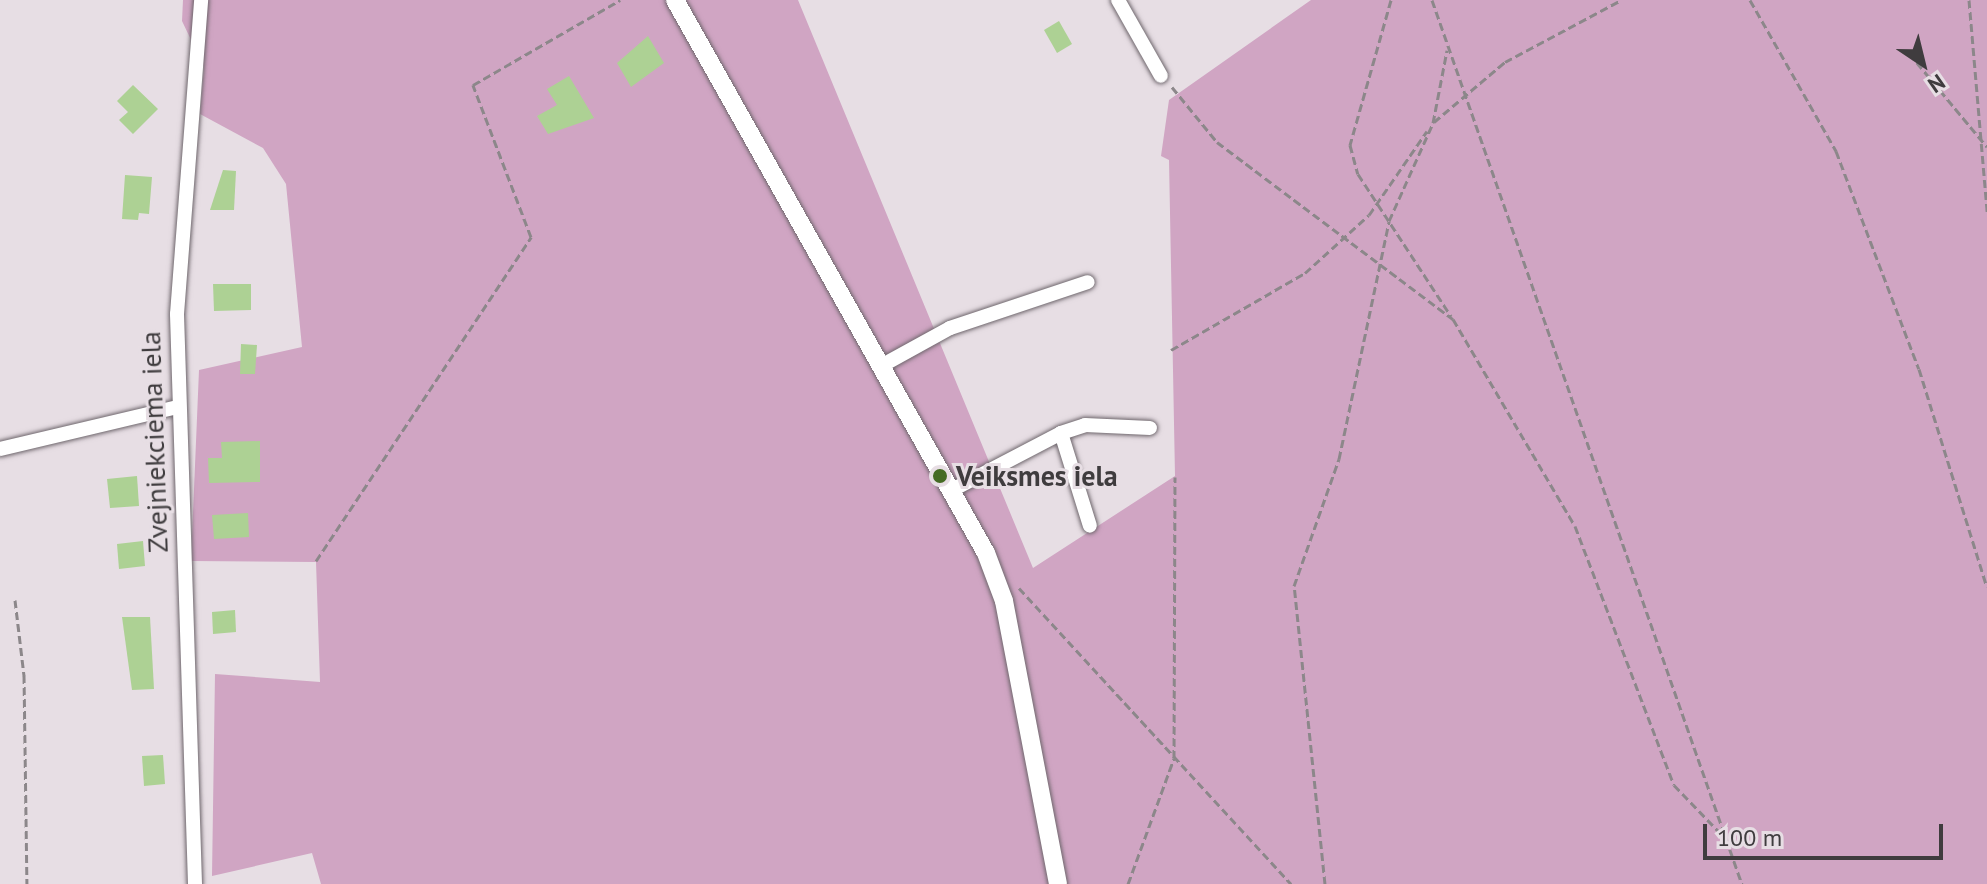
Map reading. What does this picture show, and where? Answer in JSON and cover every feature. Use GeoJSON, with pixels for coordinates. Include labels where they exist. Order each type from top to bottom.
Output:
{"type":"FeatureCollection","features":[{"type":"Feature","properties":{"kind":"main road"},"geometry":{"type":"LineString","coordinates":[[675,0],[881,366],[954,489],[1004,601],[1058,884]]}},
{"type":"Feature","properties":{"kind":"street","name":"Zvejniekciema iela"},"geometry":{"type":"LineString","coordinates":[[195,884],[178,407],[179,251],[201,0]]}},
{"type":"Feature","properties":{"kind":"street"},"geometry":{"type":"LineString","coordinates":[[1118,0],[1161,76]]}},
{"type":"Feature","properties":{"kind":"street"},"geometry":{"type":"LineString","coordinates":[[881,366],[950,328],[1088,282]]}},
{"type":"Feature","properties":{"kind":"street"},"geometry":{"type":"LineString","coordinates":[[0,449],[178,407]]}},
{"type":"Feature","properties":{"kind":"street"},"geometry":{"type":"LineString","coordinates":[[954,489],[1061,433],[1085,425],[1150,428]]}},
{"type":"Feature","properties":{"kind":"street"},"geometry":{"type":"LineString","coordinates":[[1061,433],[1090,526]]}},
{"type":"Feature","properties":{"kind":"path"},"geometry":{"type":"LineString","coordinates":[[316,561],[531,237],[473,85],[620,0]]}},
{"type":"Feature","properties":{"kind":"path"},"geometry":{"type":"LineString","coordinates":[[1391,0],[1350,145],[1377,203],[1453,319],[1575,526],[1674,785],[1724,837]]}},
{"type":"Feature","properties":{"kind":"path"},"geometry":{"type":"LineString","coordinates":[[1432,0],[1742,884]]}},
{"type":"Feature","properties":{"kind":"path"},"geometry":{"type":"LineString","coordinates":[[1171,350],[1305,273],[1377,203],[1433,123],[1505,62],[1621,0]]}},
{"type":"Feature","properties":{"kind":"path"},"geometry":{"type":"LineString","coordinates":[[1750,0],[1836,151],[1919,369],[1987,587]]}},
{"type":"Feature","properties":{"kind":"path"},"geometry":{"type":"LineString","coordinates":[[1969,0],[1987,212]]}},
{"type":"Feature","properties":{"kind":"path"},"geometry":{"type":"LineString","coordinates":[[1325,884],[1294,586],[1339,459],[1389,221],[1433,123],[1447,46]]}},
{"type":"Feature","properties":{"kind":"path"},"geometry":{"type":"LineString","coordinates":[[1909,53],[1987,147]]}},
{"type":"Feature","properties":{"kind":"path"},"geometry":{"type":"LineString","coordinates":[[1161,76],[1217,142],[1453,319]]}},
{"type":"Feature","properties":{"kind":"path"},"geometry":{"type":"LineString","coordinates":[[1128,884],[1174,758],[1175,477]]}},
{"type":"Feature","properties":{"kind":"path"},"geometry":{"type":"LineString","coordinates":[[1007,576],[1291,884]]}},
{"type":"Feature","properties":{"kind":"path"},"geometry":{"type":"LineString","coordinates":[[15,600],[24,675],[27,884]]}},
{"type":"Feature","properties":{"kind":"shaded area"},"geometry":{"type":"Polygon","coordinates":[[[183,0],[798,0],[1033,568],[1175,476],[1169,160],[1161,156],[1169,100],[1311,0],[1987,0],[1987,884],[321,884],[312,853],[212,876],[215,674],[320,682],[316,562],[191,561],[199,370],[302,347],[286,184],[263,148],[200,114],[204,67],[182,21],[183,0]]]}},
{"type":"Feature","properties":{"kind":"building"},"geometry":{"type":"Polygon","coordinates":[[[1059,21],[1072,44],[1057,53],[1044,30],[1059,21]]]}},
{"type":"Feature","properties":{"kind":"building"},"geometry":{"type":"Polygon","coordinates":[[[648,36],[664,63],[631,87],[617,63],[648,36]]]}},
{"type":"Feature","properties":{"kind":"building"},"geometry":{"type":"Polygon","coordinates":[[[569,76],[594,118],[548,134],[537,116],[557,105],[547,89],[569,76]]]}},
{"type":"Feature","properties":{"kind":"building"},"geometry":{"type":"Polygon","coordinates":[[[133,85],[158,109],[133,134],[119,120],[128,112],[117,101],[133,85]]]}},
{"type":"Feature","properties":{"kind":"building"},"geometry":{"type":"Polygon","coordinates":[[[223,170],[236,171],[234,210],[210,210],[223,170]]]}},
{"type":"Feature","properties":{"kind":"building"},"geometry":{"type":"Polygon","coordinates":[[[125,175],[152,177],[149,214],[139,213],[138,220],[122,219],[125,175]]]}},
{"type":"Feature","properties":{"kind":"building"},"geometry":{"type":"Polygon","coordinates":[[[213,284],[251,284],[251,310],[214,311],[213,284]]]}},
{"type":"Feature","properties":{"kind":"building"},"geometry":{"type":"Polygon","coordinates":[[[241,344],[257,345],[255,374],[240,374],[241,344]]]}},
{"type":"Feature","properties":{"kind":"building"},"geometry":{"type":"Polygon","coordinates":[[[260,441],[260,482],[209,483],[208,458],[222,458],[221,442],[260,441]]]}},
{"type":"Feature","properties":{"kind":"building"},"geometry":{"type":"Polygon","coordinates":[[[137,476],[139,506],[110,508],[107,479],[137,476]]]}},
{"type":"Feature","properties":{"kind":"building"},"geometry":{"type":"Polygon","coordinates":[[[248,513],[249,537],[214,539],[212,515],[248,513]]]}},
{"type":"Feature","properties":{"kind":"building"},"geometry":{"type":"Polygon","coordinates":[[[143,541],[145,566],[119,569],[117,544],[143,541]]]}},
{"type":"Feature","properties":{"kind":"building"},"geometry":{"type":"Polygon","coordinates":[[[235,610],[236,632],[213,634],[212,612],[235,610]]]}},
{"type":"Feature","properties":{"kind":"building"},"geometry":{"type":"Polygon","coordinates":[[[122,617],[150,617],[154,689],[132,690],[122,617]]]}},
{"type":"Feature","properties":{"kind":"building"},"geometry":{"type":"Polygon","coordinates":[[[163,755],[165,784],[144,786],[142,756],[163,755]]]}},
{"type":"Feature","properties":{"kind":"place","name":"Veiksmes iela"},"geometry":{"type":"Point","coordinates":[940,476]}}]}
